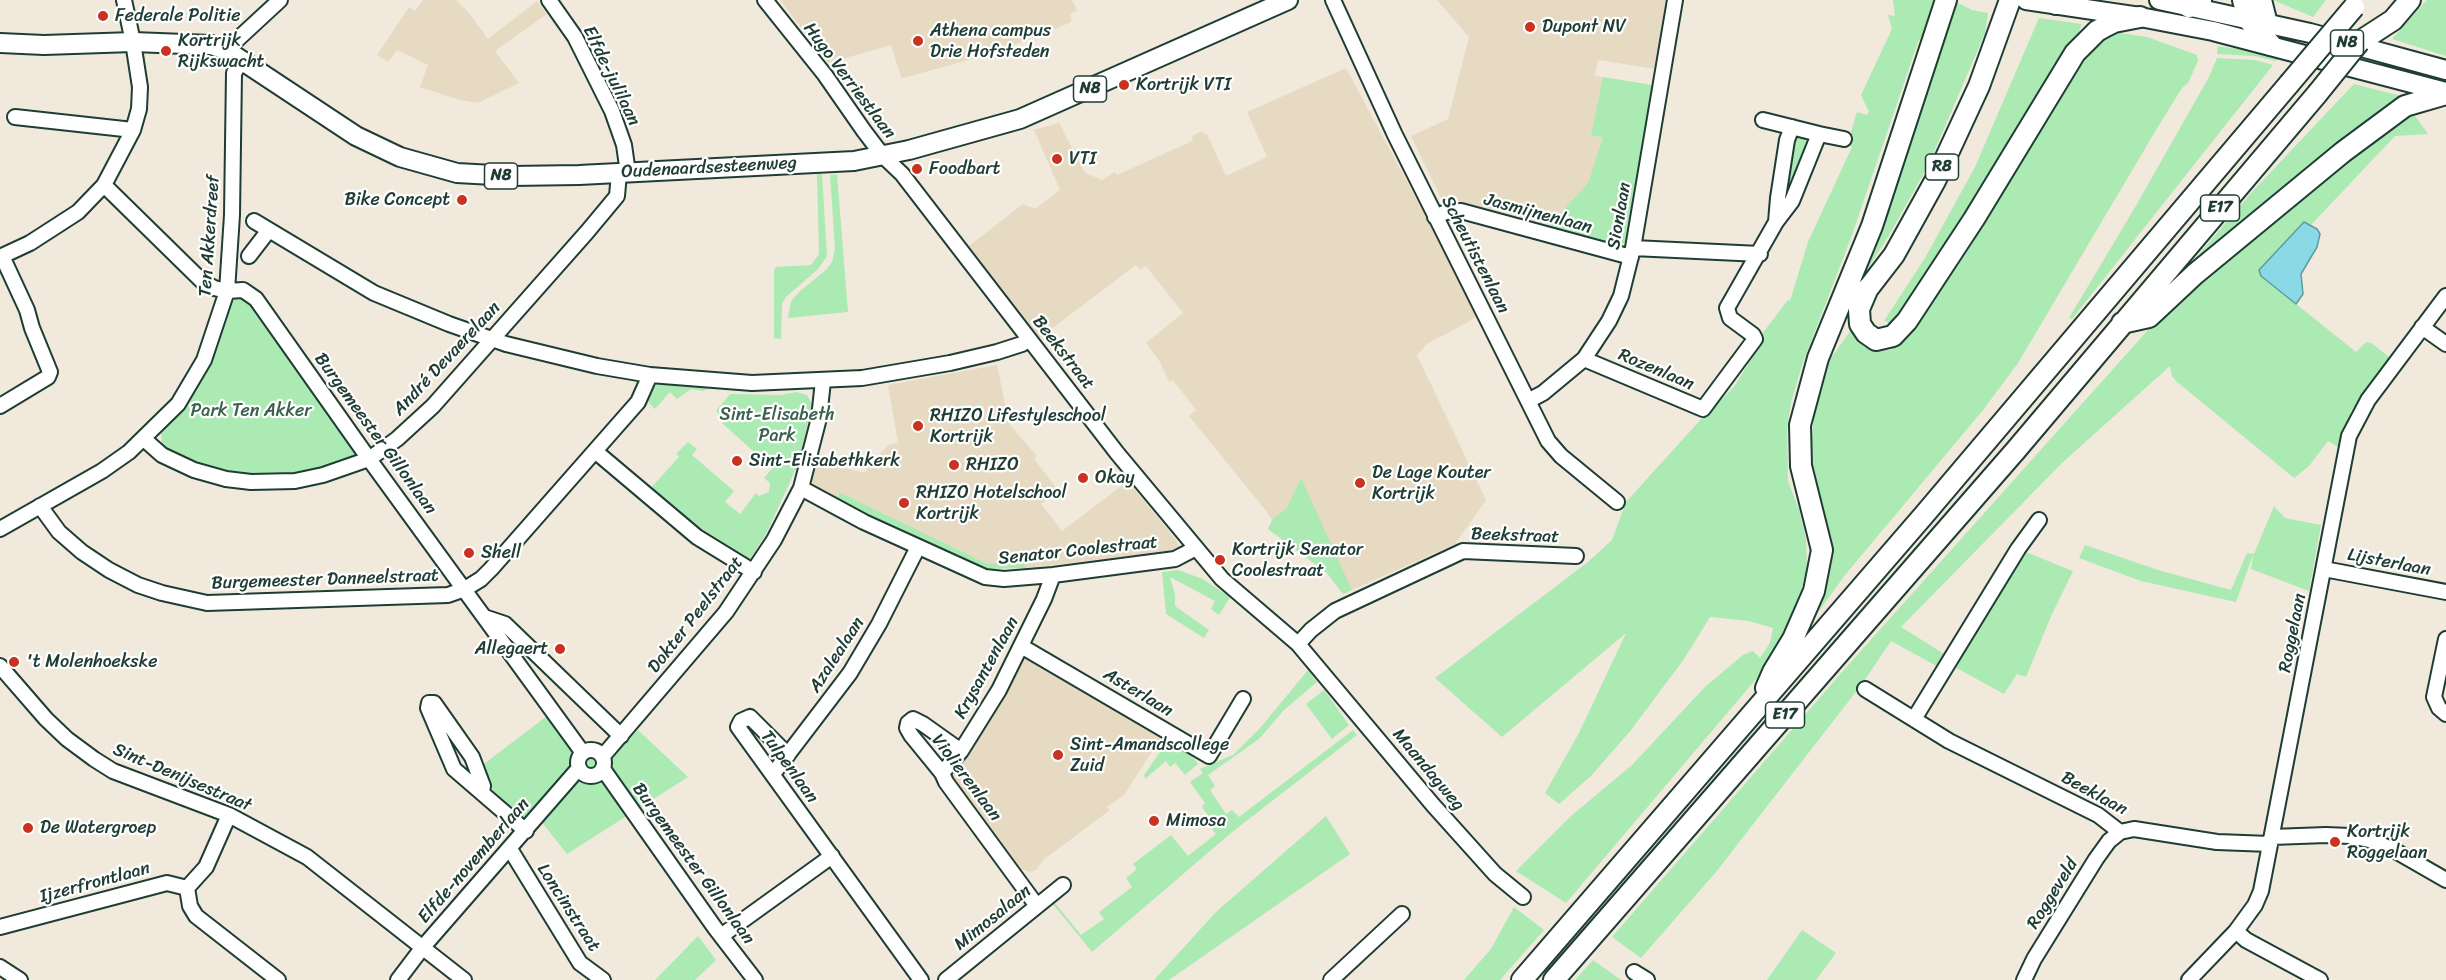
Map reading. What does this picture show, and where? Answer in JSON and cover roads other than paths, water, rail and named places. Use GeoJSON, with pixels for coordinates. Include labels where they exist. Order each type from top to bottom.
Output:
{"type":"FeatureCollection","features":[{"type":"Feature","properties":{"kind":"highway"},"geometry":{"type":"LineString","coordinates":[[1759,708],[1773,672],[1793,639],[1814,591],[1822,549],[1801,466],[1800,425],[1818,358],[1872,226],[1946,0]]}},
{"type":"Feature","properties":{"kind":"highway","name":"R8"},"geometry":{"type":"LineString","coordinates":[[1868,288],[1894,255],[1935,181],[1979,86],[2010,0]]}},
{"type":"Feature","properties":{"kind":"highway"},"geometry":{"type":"LineString","coordinates":[[2243,0],[2248,19],[2271,45]]}},
{"type":"Feature","properties":{"kind":"highway"},"geometry":{"type":"LineString","coordinates":[[2261,0],[2267,24]]}},
{"type":"Feature","properties":{"kind":"highway"},"geometry":{"type":"LineString","coordinates":[[2388,12],[2410,0]]}},
{"type":"Feature","properties":{"kind":"highway","name":"E17"},"geometry":{"type":"LineString","coordinates":[[1522,980],[1759,708],[2139,263],[2356,3]]}},
{"type":"Feature","properties":{"kind":"highway","name":"E17"},"geometry":{"type":"LineString","coordinates":[[1554,980],[2016,450],[2359,42],[2388,12]]}},
{"type":"Feature","properties":{"kind":"highway"},"geometry":{"type":"LineString","coordinates":[[1868,288],[1859,309],[1860,324],[1866,333],[1876,340],[1893,336],[1907,321],[1974,219],[2075,53],[2097,31],[2114,22],[2140,17]]}},
{"type":"Feature","properties":{"kind":"highway"},"geometry":{"type":"LineString","coordinates":[[2122,323],[2149,317],[2204,267],[2343,152],[2405,106],[2446,93]]}},
{"type":"Feature","properties":{"kind":"highway"},"geometry":{"type":"LineString","coordinates":[[1818,358],[1868,288]]}},
{"type":"Feature","properties":{"kind":"main road","name":"Oudenaardsesteenweg"},"geometry":{"type":"LineString","coordinates":[[133,42],[193,43],[226,50],[356,136],[377,148],[425,166],[484,176],[624,173],[854,161],[883,156],[1020,119],[1288,0]]}},
{"type":"Feature","properties":{"kind":"main road","name":"N8"},"geometry":{"type":"LineString","coordinates":[[2026,0],[2062,2],[2271,45],[2446,93]]}},
{"type":"Feature","properties":{"kind":"main road","name":"N8"},"geometry":{"type":"LineString","coordinates":[[2159,0],[2195,3],[2446,70]]}},
{"type":"Feature","properties":{"kind":"main road","name":"N8"},"geometry":{"type":"LineString","coordinates":[[1,40],[133,42]]}},
{"type":"Feature","properties":{"kind":"street"},"geometry":{"type":"LineString","coordinates":[[0,406],[48,377],[50,372],[32,328],[27,309],[1,256],[56,228],[78,212],[104,185],[133,130],[139,109],[140,87],[123,0]]}},
{"type":"Feature","properties":{"kind":"street"},"geometry":{"type":"LineString","coordinates":[[226,50],[280,0]]}},
{"type":"Feature","properties":{"kind":"street","name":"Elfde-julilaan"},"geometry":{"type":"LineString","coordinates":[[549,0],[575,37],[612,111],[624,145],[624,173]]}},
{"type":"Feature","properties":{"kind":"street","name":"Hugo Verriestlaan"},"geometry":{"type":"LineString","coordinates":[[765,0],[825,75],[883,156]]}},
{"type":"Feature","properties":{"kind":"street","name":"Scheutistenlaan"},"geometry":{"type":"LineString","coordinates":[[1333,0],[1436,217],[1548,441],[1617,502]]}},
{"type":"Feature","properties":{"kind":"street","name":"Sionlaan"},"geometry":{"type":"LineString","coordinates":[[1528,401],[1543,393],[1584,359],[1614,312],[1632,253],[1675,0]]}},
{"type":"Feature","properties":{"kind":"street","name":"Ten Akkerdreef"},"geometry":{"type":"LineString","coordinates":[[0,529],[117,461],[144,439],[178,404],[204,360],[227,291],[232,215],[234,73],[242,60]]}},
{"type":"Feature","properties":{"kind":"street"},"geometry":{"type":"LineString","coordinates":[[15,117],[133,130]]}},
{"type":"Feature","properties":{"kind":"street"},"geometry":{"type":"LineString","coordinates":[[1763,120],[1844,140]]}},
{"type":"Feature","properties":{"kind":"street","name":"Rozenlaan"},"geometry":{"type":"LineString","coordinates":[[1776,222],[1787,140],[1792,127]]}},
{"type":"Feature","properties":{"kind":"street","name":"Rozenlaan"},"geometry":{"type":"LineString","coordinates":[[1584,359],[1703,409],[1755,339],[1730,318],[1727,308],[1760,254],[1776,222],[1792,201],[1819,134]]}},
{"type":"Feature","properties":{"kind":"street","name":"Beekstraat"},"geometry":{"type":"LineString","coordinates":[[883,156],[902,174],[1117,453],[1196,548],[1228,584],[1298,644],[1312,660]]}},
{"type":"Feature","properties":{"kind":"street","name":"André Devaerelaan"},"geometry":{"type":"LineString","coordinates":[[144,439],[162,455],[194,470],[226,479],[251,482],[294,481],[323,475],[369,459],[397,439],[433,406],[612,203],[624,173]]}},
{"type":"Feature","properties":{"kind":"street","name":"Burgemeester Gillonlaan"},"geometry":{"type":"LineString","coordinates":[[104,185],[203,282],[227,291],[243,290],[256,298],[369,459],[583,753]]}},
{"type":"Feature","properties":{"kind":"street","name":"Jasmijnenlaan"},"geometry":{"type":"LineString","coordinates":[[1436,217],[1446,212],[1461,212],[1632,253],[1760,254]]}},
{"type":"Feature","properties":{"kind":"street"},"geometry":{"type":"LineString","coordinates":[[254,221],[374,293],[491,339],[588,363],[650,375],[752,383],[824,381],[941,365],[997,352],[1029,339]]}},
{"type":"Feature","properties":{"kind":"street"},"geometry":{"type":"LineString","coordinates":[[249,256],[269,230]]}},
{"type":"Feature","properties":{"kind":"street","name":"Roggelaan"},"geometry":{"type":"LineString","coordinates":[[2189,980],[2236,931],[2255,905],[2261,891],[2349,436],[2368,400],[2446,296]]}},
{"type":"Feature","properties":{"kind":"street"},"geometry":{"type":"LineString","coordinates":[[2422,327],[2446,344]]}},
{"type":"Feature","properties":{"kind":"street","name":"Burgemeester Danneelstraat"},"geometry":{"type":"LineString","coordinates":[[40,506],[59,532],[82,552],[109,570],[138,585],[207,603],[448,595],[465,588],[486,574],[638,402],[650,375]]}},
{"type":"Feature","properties":{"kind":"street","name":"Dokter Peelstraat"},"geometry":{"type":"LineString","coordinates":[[600,766],[621,736],[726,612],[774,540],[801,488],[819,418],[824,381]]}},
{"type":"Feature","properties":{"kind":"street"},"geometry":{"type":"LineString","coordinates":[[595,451],[697,537],[754,572]]}},
{"type":"Feature","properties":{"kind":"street","name":"Senator Coolestraat"},"geometry":{"type":"LineString","coordinates":[[801,488],[836,508],[985,578],[1004,579],[1053,575],[1175,559],[1196,548]]}},
{"type":"Feature","properties":{"kind":"street"},"geometry":{"type":"LineString","coordinates":[[1914,719],[2018,549],[2039,520]]}},
{"type":"Feature","properties":{"kind":"street","name":"Azalealaan"},"geometry":{"type":"LineString","coordinates":[[773,774],[850,673],[879,624],[918,547]]}},
{"type":"Feature","properties":{"kind":"street","name":"Beekstraat"},"geometry":{"type":"LineString","coordinates":[[1298,644],[1335,610],[1463,551],[1576,556]]}},
{"type":"Feature","properties":{"kind":"street","name":"Lijsterlaan"},"geometry":{"type":"LineString","coordinates":[[2324,569],[2446,592]]}},
{"type":"Feature","properties":{"kind":"street","name":"Krysantenlaan"},"geometry":{"type":"LineString","coordinates":[[942,773],[961,751],[999,690],[1053,575]]}},
{"type":"Feature","properties":{"kind":"street"},"geometry":{"type":"LineString","coordinates":[[484,617],[505,624],[621,736]]}},
{"type":"Feature","properties":{"kind":"street"},"geometry":{"type":"LineString","coordinates":[[2446,639],[2434,697],[2439,708],[2446,714]]}},
{"type":"Feature","properties":{"kind":"street","name":"Asterlaan"},"geometry":{"type":"LineString","coordinates":[[1021,646],[1209,756],[1243,699]]}},
{"type":"Feature","properties":{"kind":"street","name":"Maandagweg"},"geometry":{"type":"LineString","coordinates":[[1312,660],[1456,831],[1495,874],[1523,897]]}},
{"type":"Feature","properties":{"kind":"street","name":"Sint-Denijsestraat"},"geometry":{"type":"LineString","coordinates":[[2,673],[67,740],[94,759],[113,771],[229,815],[307,857],[461,979]]}},
{"type":"Feature","properties":{"kind":"street","name":"Beeklaan"},"geometry":{"type":"LineString","coordinates":[[1866,689],[1949,741],[2098,815],[2120,832],[2134,829],[2217,842],[2350,836],[2392,849],[2446,880]]}},
{"type":"Feature","properties":{"kind":"street"},"geometry":{"type":"LineString","coordinates":[[482,792],[483,786],[472,757],[434,703],[429,703],[428,708],[454,769],[526,831]]}},
{"type":"Feature","properties":{"kind":"street","name":"Tulpenlaan"},"geometry":{"type":"LineString","coordinates":[[788,755],[750,717],[741,721],[738,727],[921,980]]}},
{"type":"Feature","properties":{"kind":"street","name":"Violierenlaan"},"geometry":{"type":"LineString","coordinates":[[961,751],[913,718],[908,723],[907,728],[911,735],[942,773],[946,782],[1036,906]]}},
{"type":"Feature","properties":{"kind":"street"},"geometry":{"type":"LineString","coordinates":[[593,750],[600,766],[586,775],[579,768],[579,759],[583,753],[593,750]]}},
{"type":"Feature","properties":{"kind":"street","name":"Burgemeester Gillonlaan"},"geometry":{"type":"LineString","coordinates":[[600,766],[755,980]]}},
{"type":"Feature","properties":{"kind":"street","name":"Burgemeester Gillonlaan"},"geometry":{"type":"LineString","coordinates":[[600,766],[743,980]]}},
{"type":"Feature","properties":{"kind":"street","name":"Elfde-novemberlaan"},"geometry":{"type":"LineString","coordinates":[[398,980],[423,947],[579,768]]}},
{"type":"Feature","properties":{"kind":"street"},"geometry":{"type":"LineString","coordinates":[[229,815],[206,867],[187,888],[190,906],[196,916],[278,980]]}},
{"type":"Feature","properties":{"kind":"street","name":"Roggeveld"},"geometry":{"type":"LineString","coordinates":[[2024,980],[2034,959],[2096,859],[2109,841],[2120,832]]}},
{"type":"Feature","properties":{"kind":"street","name":"Loncinstraat"},"geometry":{"type":"LineString","coordinates":[[510,849],[580,963],[603,980]]}},
{"type":"Feature","properties":{"kind":"street"},"geometry":{"type":"LineString","coordinates":[[721,936],[832,856]]}},
{"type":"Feature","properties":{"kind":"street","name":"Ijzerfrontlaan"},"geometry":{"type":"LineString","coordinates":[[0,927],[167,883],[187,888]]}},
{"type":"Feature","properties":{"kind":"street","name":"Mimosalaan"},"geometry":{"type":"LineString","coordinates":[[946,980],[1063,885]]}},
{"type":"Feature","properties":{"kind":"street"},"geometry":{"type":"LineString","coordinates":[[1331,980],[1401,914]]}},
{"type":"Feature","properties":{"kind":"street"},"geometry":{"type":"LineString","coordinates":[[2236,931],[2246,940],[2320,980]]}},
{"type":"Feature","properties":{"kind":"street"},"geometry":{"type":"LineString","coordinates":[[0,967],[20,980]]}},
{"type":"Feature","properties":{"kind":"street"},"geometry":{"type":"LineString","coordinates":[[1634,972],[1647,980]]}},
{"type":"Feature","properties":{"kind":"water"},"geometry":{"type":"Polygon","coordinates":[[[2304,222],[2317,229],[2320,234],[2317,247],[2301,274],[2303,294],[2296,304],[2261,276],[2259,270],[2304,222]]]}},
{"type":"Feature","properties":{"kind":"place","name":"Federale Politie"},"geometry":{"type":"Point","coordinates":[103,16]}},
{"type":"Feature","properties":{"kind":"place","name":"Dupont NV"},"geometry":{"type":"Point","coordinates":[1530,27]}},
{"type":"Feature","properties":{"kind":"place","name":"Athena campus Drie Hofsteden"},"geometry":{"type":"Point","coordinates":[918,41]}},
{"type":"Feature","properties":{"kind":"place","name":"Kortrijk Rijkswacht"},"geometry":{"type":"Point","coordinates":[166,51]}},
{"type":"Feature","properties":{"kind":"place","name":"Kortrijk VTI"},"geometry":{"type":"Point","coordinates":[1124,85]}},
{"type":"Feature","properties":{"kind":"place","name":"VTI"},"geometry":{"type":"Point","coordinates":[1057,159]}},
{"type":"Feature","properties":{"kind":"place","name":"Foodbart"},"geometry":{"type":"Point","coordinates":[917,169]}},
{"type":"Feature","properties":{"kind":"place","name":"Bike Concept"},"geometry":{"type":"Point","coordinates":[462,200]}},
{"type":"Feature","properties":{"kind":"place","name":"RHIZO Lifestyleschool Kortrijk"},"geometry":{"type":"Point","coordinates":[918,426]}},
{"type":"Feature","properties":{"kind":"place","name":"Sint-Elisabethkerk"},"geometry":{"type":"Point","coordinates":[737,461]}},
{"type":"Feature","properties":{"kind":"place","name":"RHIZO"},"geometry":{"type":"Point","coordinates":[954,465]}},
{"type":"Feature","properties":{"kind":"place","name":"Okay"},"geometry":{"type":"Point","coordinates":[1083,478]}},
{"type":"Feature","properties":{"kind":"place","name":"De Lage Kouter Kortrijk"},"geometry":{"type":"Point","coordinates":[1360,483]}},
{"type":"Feature","properties":{"kind":"place","name":"RHIZO Hotelschool Kortrijk"},"geometry":{"type":"Point","coordinates":[904,503]}},
{"type":"Feature","properties":{"kind":"place","name":"Shell"},"geometry":{"type":"Point","coordinates":[469,553]}},
{"type":"Feature","properties":{"kind":"place","name":"Kortrijk Senator Coolestraat"},"geometry":{"type":"Point","coordinates":[1220,560]}},
{"type":"Feature","properties":{"kind":"place","name":"Allegaert"},"geometry":{"type":"Point","coordinates":[560,649]}},
{"type":"Feature","properties":{"kind":"place","name":"'t Molenhoekske"},"geometry":{"type":"Point","coordinates":[14,662]}},
{"type":"Feature","properties":{"kind":"place","name":"Sint-Amandscollege Zuid"},"geometry":{"type":"Point","coordinates":[1058,755]}},
{"type":"Feature","properties":{"kind":"place","name":"Mimosa"},"geometry":{"type":"Point","coordinates":[1154,821]}},
{"type":"Feature","properties":{"kind":"place","name":"De Watergroep"},"geometry":{"type":"Point","coordinates":[28,828]}},
{"type":"Feature","properties":{"kind":"place","name":"Kortrijk Roggelaan"},"geometry":{"type":"Point","coordinates":[2335,842]}},
{"type":"Feature","properties":{"kind":"park label","name":"Park Ten Akker"},"geometry":{"type":"Point","coordinates":[251,411]}},
{"type":"Feature","properties":{"kind":"park label","name":"Sint-Elisabeth Park"},"geometry":{"type":"Point","coordinates":[777,425]}}]}
